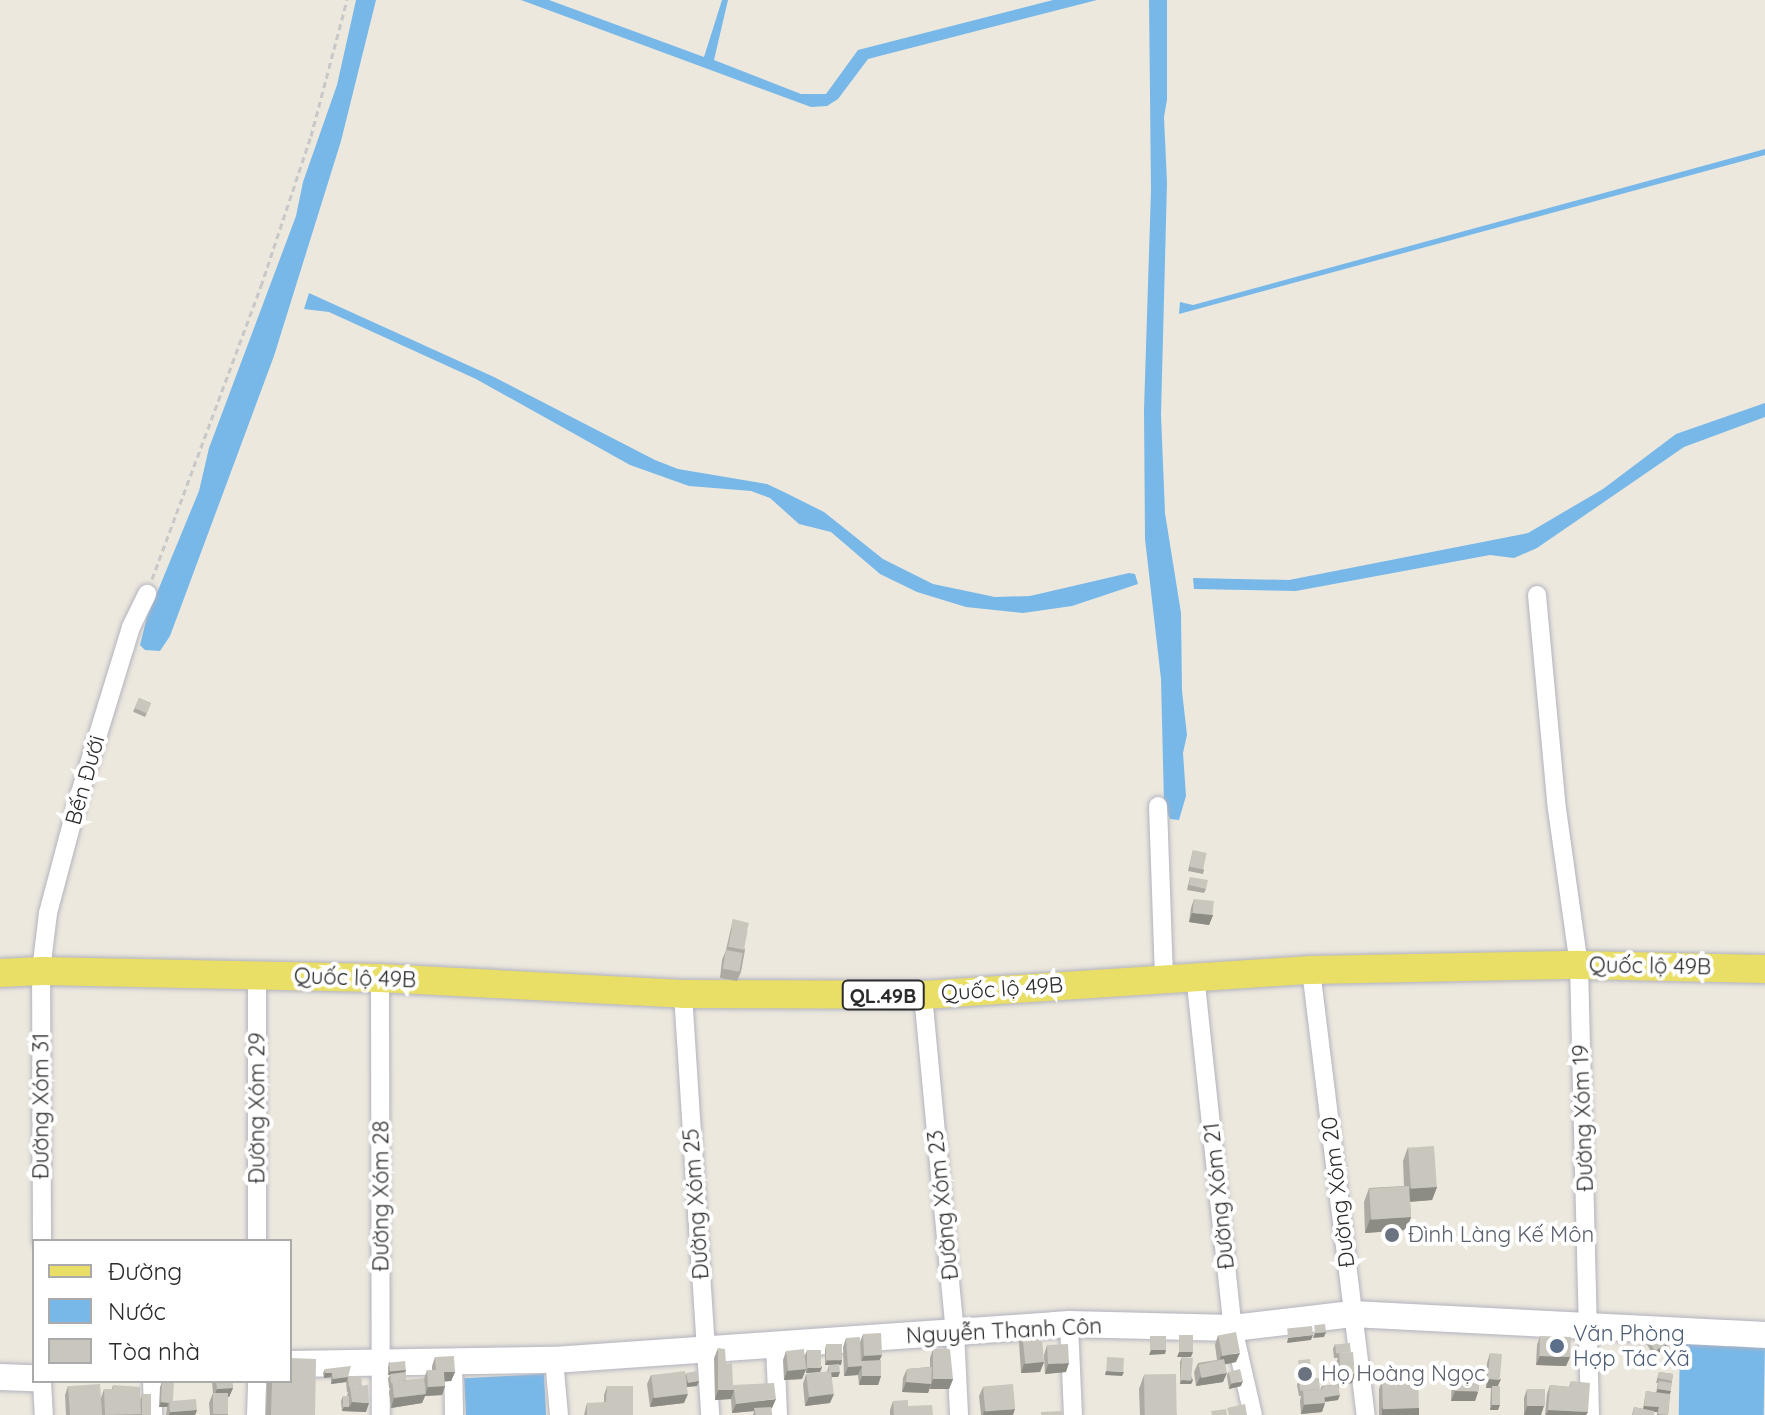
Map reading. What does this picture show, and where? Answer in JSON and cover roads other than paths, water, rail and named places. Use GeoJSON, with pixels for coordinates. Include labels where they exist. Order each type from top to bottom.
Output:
{"type":"FeatureCollection","features":[{"type":"Feature","properties":{"kind":"main road","name":"Quốc lộ 49B"},"geometry":{"type":"LineString","coordinates":[[0,973],[41,971],[380,978],[683,994],[923,995],[1195,975],[1311,970],[1579,965],[1765,969]]}},
{"type":"Feature","properties":{"kind":"street","name":"Bến Đưới"},"geometry":{"type":"LineString","coordinates":[[41,971],[48,913],[80,793],[131,627],[147,594]]}},
{"type":"Feature","properties":{"kind":"street","name":"Đường Xóm 19"},"geometry":{"type":"LineString","coordinates":[[1537,595],[1557,809],[1579,965],[1590,1415]]}},
{"type":"Feature","properties":{"kind":"street"},"geometry":{"type":"LineString","coordinates":[[1158,806],[1164,977]]}},
{"type":"Feature","properties":{"kind":"street","name":"Đường Xóm 20"},"geometry":{"type":"LineString","coordinates":[[1311,970],[1366,1415]]}},
{"type":"Feature","properties":{"kind":"street","name":"Đường Xóm 31"},"geometry":{"type":"LineString","coordinates":[[41,971],[42,1239]]}},
{"type":"Feature","properties":{"kind":"street","name":"Đường Xóm 21"},"geometry":{"type":"LineString","coordinates":[[1195,975],[1233,1328],[1253,1415]]}},
{"type":"Feature","properties":{"kind":"street","name":"Đường Xóm 29"},"geometry":{"type":"LineString","coordinates":[[257,976],[257,1239]]}},
{"type":"Feature","properties":{"kind":"street","name":"Đường Xóm 28"},"geometry":{"type":"LineString","coordinates":[[380,978],[381,1415]]}},
{"type":"Feature","properties":{"kind":"street","name":"Đường Xóm 25"},"geometry":{"type":"LineString","coordinates":[[683,994],[710,1415]]}},
{"type":"Feature","properties":{"kind":"street","name":"Đường Xóm 23"},"geometry":{"type":"LineString","coordinates":[[923,995],[955,1332],[959,1415]]}},
{"type":"Feature","properties":{"kind":"street","name":"Nguyễn Thanh Côn"},"geometry":{"type":"LineString","coordinates":[[292,1364],[554,1360],[1069,1324],[1233,1328],[1352,1314],[1765,1335]]}},
{"type":"Feature","properties":{"kind":"street"},"geometry":{"type":"LineString","coordinates":[[1069,1324],[1073,1415]]}},
{"type":"Feature","properties":{"kind":"street"},"geometry":{"type":"LineString","coordinates":[[775,1346],[778,1415]]}},
{"type":"Feature","properties":{"kind":"street"},"geometry":{"type":"LineString","coordinates":[[554,1360],[559,1415]]}},
{"type":"Feature","properties":{"kind":"street"},"geometry":{"type":"LineString","coordinates":[[453,1361],[454,1415]]}},
{"type":"Feature","properties":{"kind":"street"},"geometry":{"type":"LineString","coordinates":[[0,1377],[32,1378]]}},
{"type":"Feature","properties":{"kind":"street"},"geometry":{"type":"LineString","coordinates":[[42,1383],[44,1415]]}},
{"type":"Feature","properties":{"kind":"street"},"geometry":{"type":"LineString","coordinates":[[152,1383],[153,1415]]}},
{"type":"Feature","properties":{"kind":"street"},"geometry":{"type":"LineString","coordinates":[[256,1415],[257,1383]]}},
{"type":"Feature","properties":{"kind":"water"},"geometry":{"type":"Polygon","coordinates":[[[356,0],[376,0],[341,141],[274,356],[170,636],[160,651],[145,650],[140,645],[147,617],[199,491],[209,448],[296,216],[303,182],[337,85],[356,0]]]}},
{"type":"Feature","properties":{"kind":"water"},"geometry":{"type":"Polygon","coordinates":[[[521,0],[549,0],[704,57],[722,0],[728,0],[714,60],[801,94],[826,94],[858,50],[1053,0],[1097,0],[868,59],[838,99],[827,106],[811,107],[521,0]]]}},
{"type":"Feature","properties":{"kind":"water"},"geometry":{"type":"Polygon","coordinates":[[[1149,0],[1167,0],[1167,100],[1164,117],[1167,183],[1161,415],[1165,513],[1181,613],[1182,691],[1187,735],[1183,753],[1186,796],[1179,820],[1170,819],[1164,804],[1161,679],[1145,539],[1144,410],[1151,190],[1149,0]]]}},
{"type":"Feature","properties":{"kind":"water"},"geometry":{"type":"Polygon","coordinates":[[[1765,149],[1765,155],[1179,314],[1180,302],[1193,305],[1765,149]]]}},
{"type":"Feature","properties":{"kind":"water"},"geometry":{"type":"Polygon","coordinates":[[[309,293],[494,377],[655,460],[678,469],[767,484],[824,512],[883,559],[933,584],[995,597],[1030,596],[1129,573],[1135,574],[1138,584],[1072,606],[1023,613],[966,607],[917,592],[880,574],[831,532],[799,524],[770,498],[751,491],[689,486],[630,465],[476,379],[329,312],[304,309],[309,293]]]}},
{"type":"Feature","properties":{"kind":"water"},"geometry":{"type":"Polygon","coordinates":[[[1765,403],[1765,417],[1684,447],[1537,548],[1514,558],[1490,555],[1296,591],[1194,589],[1193,578],[1289,580],[1528,533],[1603,489],[1676,434],[1765,403]]]}},
{"type":"Feature","properties":{"kind":"water"},"geometry":{"type":"Polygon","coordinates":[[[1680,1341],[1765,1342],[1764,1415],[1679,1415],[1680,1341]]]}},
{"type":"Feature","properties":{"kind":"water"},"geometry":{"type":"Polygon","coordinates":[[[544,1374],[546,1415],[466,1415],[464,1378],[544,1374]]]}},
{"type":"Feature","properties":{"kind":"place","name":"Đình Làng Kế Môn"},"geometry":{"type":"Point","coordinates":[1392,1235]}},
{"type":"Feature","properties":{"kind":"place","name":"Văn Phòng Hợp Tác Xã"},"geometry":{"type":"Point","coordinates":[1557,1346]}},
{"type":"Feature","properties":{"kind":"place","name":"Họ Hoàng Ngọc"},"geometry":{"type":"Point","coordinates":[1305,1374]}}]}
